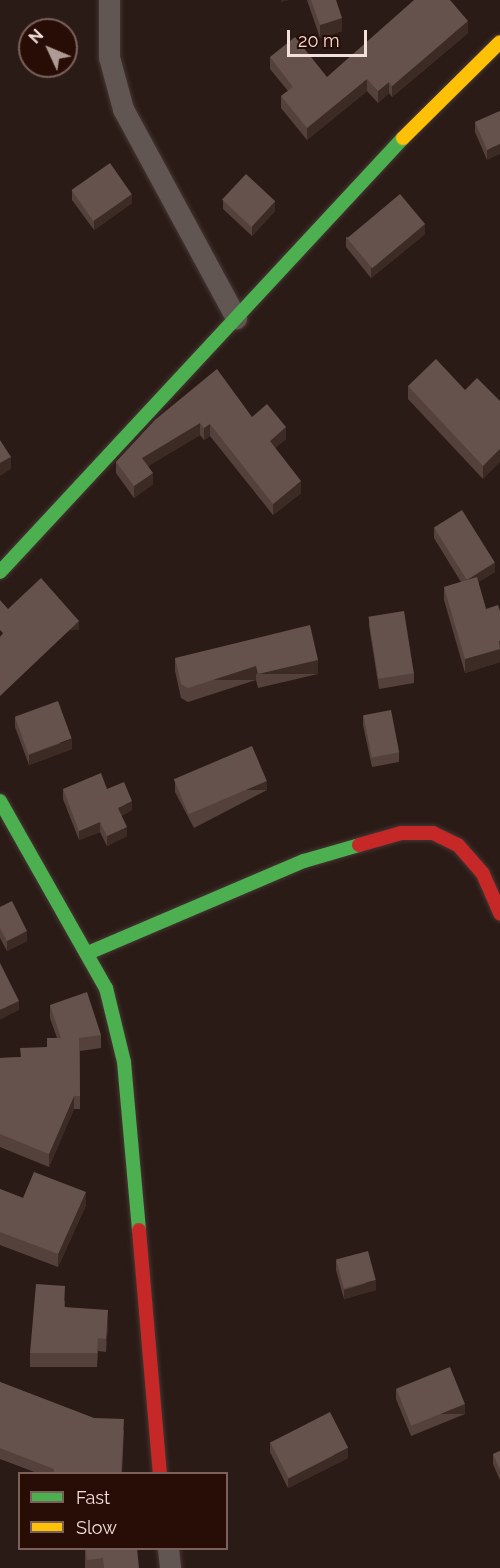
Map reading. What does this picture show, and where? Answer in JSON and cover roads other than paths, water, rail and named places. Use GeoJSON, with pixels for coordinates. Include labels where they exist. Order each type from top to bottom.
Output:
{"type":"FeatureCollection","features":[{"type":"Feature","properties":{"kind":"street"},"geometry":{"type":"LineString","coordinates":[[109,0],[109,57],[123,109],[236,318]]}},
{"type":"Feature","properties":{"kind":"street"},"geometry":{"type":"LineString","coordinates":[[0,572],[236,318],[500,42]]}},
{"type":"Feature","properties":{"kind":"street"},"geometry":{"type":"LineString","coordinates":[[0,801],[106,988],[124,1062],[160,1472]]}},
{"type":"Feature","properties":{"kind":"street"},"geometry":{"type":"LineString","coordinates":[[88,953],[304,861],[401,833],[433,833],[458,846],[483,874],[500,913]]}},
{"type":"Feature","properties":{"kind":"street"},"geometry":{"type":"LineString","coordinates":[[168,1550],[170,1568]]}}]}
